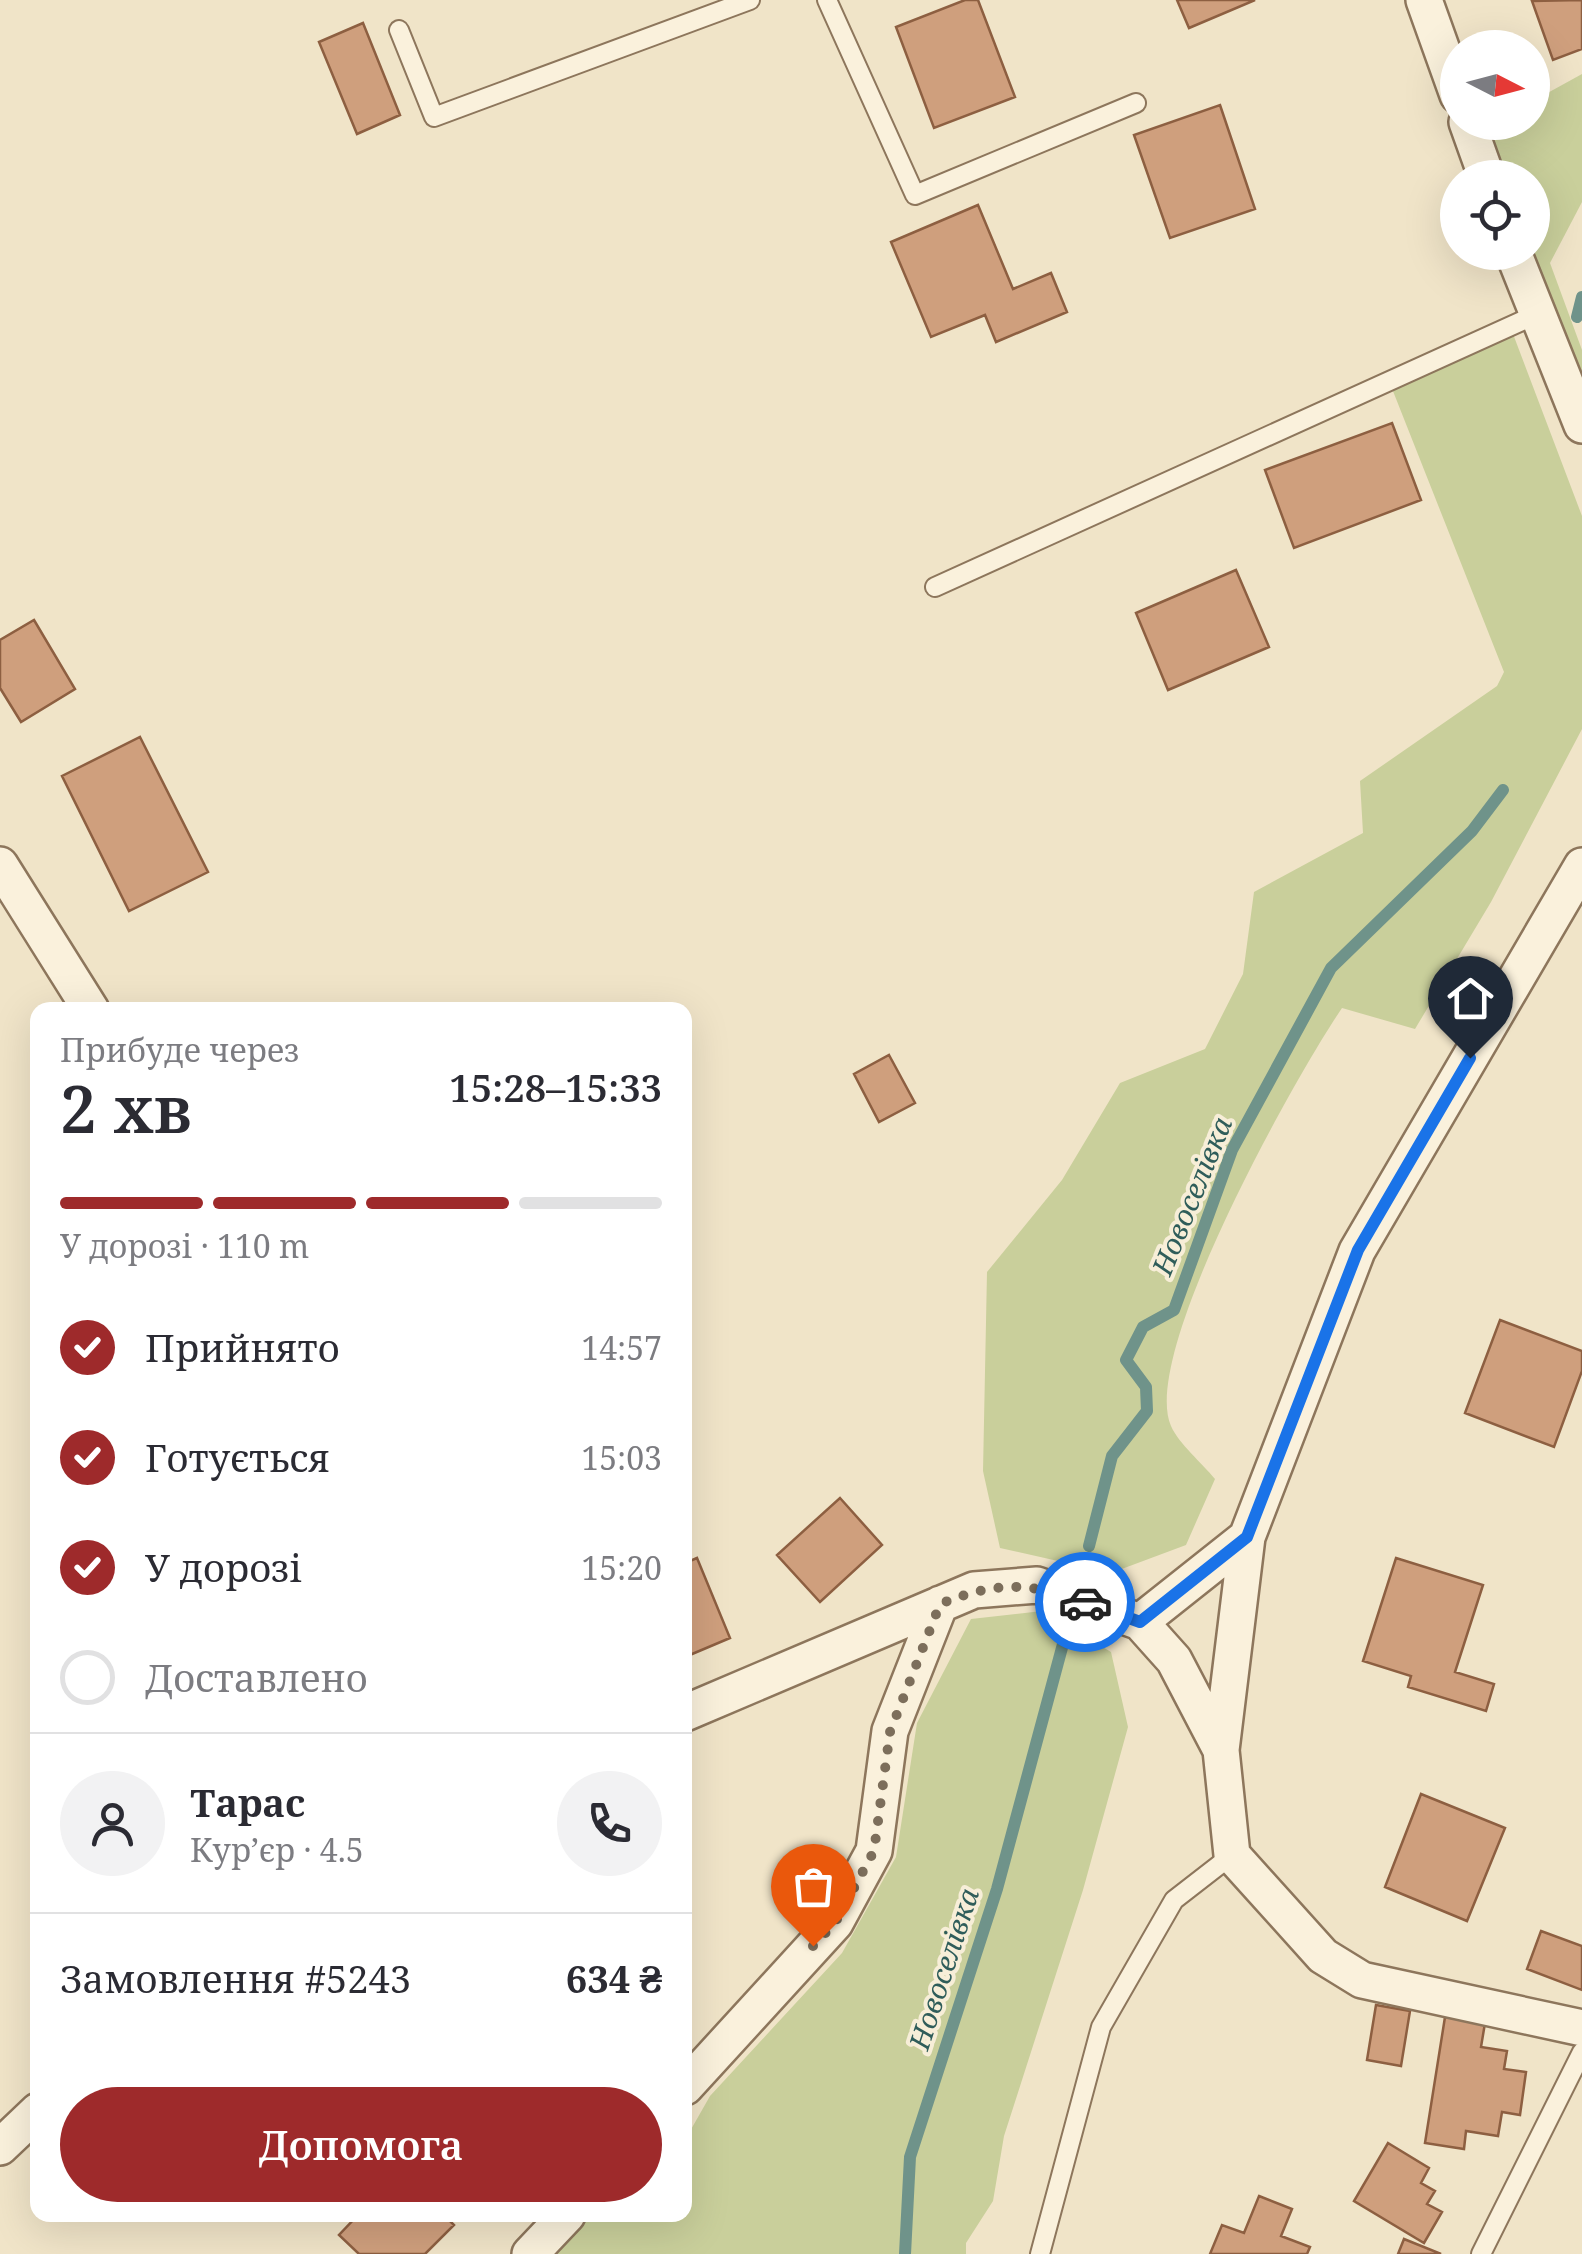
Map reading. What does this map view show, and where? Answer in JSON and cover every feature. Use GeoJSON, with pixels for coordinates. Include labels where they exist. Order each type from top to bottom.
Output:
{"type":"FeatureCollection","features":[{"type":"Feature","properties":{"kind":"street"},"geometry":{"type":"LineString","coordinates":[[1424,0],[1440,45]]}},
{"type":"Feature","properties":{"kind":"street"},"geometry":{"type":"LineString","coordinates":[[1519,270],[1582,425]]}},
{"type":"Feature","properties":{"kind":"street"},"geometry":{"type":"LineString","coordinates":[[0,864],[86,1002]]}},
{"type":"Feature","properties":{"kind":"street"},"geometry":{"type":"LineString","coordinates":[[1582,866],[1358,1250],[1247,1537],[1221,1750],[1232,1854],[1323,1956],[1362,1980],[1582,2028]]}},
{"type":"Feature","properties":{"kind":"street"},"geometry":{"type":"LineString","coordinates":[[1140,1622],[1247,1537]]}},
{"type":"Feature","properties":{"kind":"street"},"geometry":{"type":"LineString","coordinates":[[692,1709],[974,1590],[1037,1585],[1140,1622],[1174,1660],[1221,1750]]}},
{"type":"Feature","properties":{"kind":"street"},"geometry":{"type":"LineString","coordinates":[[692,2079],[835,1923],[874,1851],[890,1732],[940,1604]]}},
{"type":"Feature","properties":{"kind":"street"},"geometry":{"type":"LineString","coordinates":[[0,2147],[30,2119]]}},
{"type":"Feature","properties":{"kind":"street"},"geometry":{"type":"LineString","coordinates":[[530,2254],[561,2222]]}},
{"type":"Feature","properties":{"kind":"lane"},"geometry":{"type":"LineString","coordinates":[[399,30],[434,117],[750,0]]}},
{"type":"Feature","properties":{"kind":"lane"},"geometry":{"type":"LineString","coordinates":[[827,0],[915,196],[1136,103]]}},
{"type":"Feature","properties":{"kind":"lane"},"geometry":{"type":"LineString","coordinates":[[935,587],[1535,315]]}},
{"type":"Feature","properties":{"kind":"lane"},"geometry":{"type":"LineString","coordinates":[[1040,2254],[1101,2027],[1174,1900],[1232,1854]]}},
{"type":"Feature","properties":{"kind":"lane"},"geometry":{"type":"LineString","coordinates":[[1481,2254],[1582,2052]]}},
{"type":"Feature","properties":{"kind":"green space"},"geometry":{"type":"Polygon","coordinates":[[[1582,74],[1582,202],[1550,263],[1550,160],[1481,160],[1473,140],[1550,140],[1550,92],[1582,74]]]}},
{"type":"Feature","properties":{"kind":"green space"},"geometry":{"type":"Polygon","coordinates":[[[1550,263],[1582,350],[1582,420],[1520,270],[1550,270],[1550,263]]]}},
{"type":"Feature","properties":{"kind":"green space"},"geometry":{"type":"Polygon","coordinates":[[[1510,326],[1582,516],[1582,729],[1491,902],[1415,1029],[1342,1008],[1292,1091],[1228,1215],[1178,1340],[1167,1390],[1171,1426],[1215,1479],[1186,1545],[1111,1573],[1000,1548],[983,1471],[987,1272],[1062,1180],[1120,1083],[1205,1049],[1243,974],[1254,892],[1363,833],[1360,781],[1497,686],[1504,672],[1389,381],[1510,326]]]}},
{"type":"Feature","properties":{"kind":"green space"},"geometry":{"type":"Polygon","coordinates":[[[1042,1611],[1111,1652],[1128,1727],[1083,1890],[1004,2136],[993,2201],[966,2243],[966,2254],[530,2254],[560,2222],[692,2222],[692,2128],[710,2096],[842,1953],[896,1857],[917,1723],[971,1619],[1042,1611]]]}},
{"type":"Feature","properties":{"kind":"building"},"geometry":{"type":"Polygon","coordinates":[[[965,0],[978,0],[1015,97],[934,128],[896,27],[965,0]]]}},
{"type":"Feature","properties":{"kind":"building"},"geometry":{"type":"Polygon","coordinates":[[[1177,0],[1255,0],[1189,28],[1177,0]]]}},
{"type":"Feature","properties":{"kind":"building"},"geometry":{"type":"Polygon","coordinates":[[[1582,0],[1582,49],[1553,60],[1550,30],[1542,30],[1532,1],[1582,0]]]}},
{"type":"Feature","properties":{"kind":"building"},"geometry":{"type":"Polygon","coordinates":[[[363,23],[400,115],[357,134],[319,42],[363,23]]]}},
{"type":"Feature","properties":{"kind":"building"},"geometry":{"type":"Polygon","coordinates":[[[1220,105],[1255,209],[1170,238],[1134,135],[1220,105]]]}},
{"type":"Feature","properties":{"kind":"building"},"geometry":{"type":"Polygon","coordinates":[[[978,205],[1013,289],[1051,273],[1067,312],[996,342],[985,315],[931,337],[891,242],[978,205]]]}},
{"type":"Feature","properties":{"kind":"building"},"geometry":{"type":"Polygon","coordinates":[[[1392,423],[1421,500],[1294,548],[1265,470],[1392,423]]]}},
{"type":"Feature","properties":{"kind":"building"},"geometry":{"type":"Polygon","coordinates":[[[1236,570],[1269,647],[1168,690],[1136,613],[1236,570]]]}},
{"type":"Feature","properties":{"kind":"building"},"geometry":{"type":"Polygon","coordinates":[[[34,620],[75,689],[21,722],[0,688],[0,640],[34,620]]]}},
{"type":"Feature","properties":{"kind":"building"},"geometry":{"type":"Polygon","coordinates":[[[140,737],[208,872],[129,911],[62,776],[140,737]]]}},
{"type":"Feature","properties":{"kind":"building"},"geometry":{"type":"Polygon","coordinates":[[[889,1055],[915,1103],[879,1122],[854,1074],[889,1055]]]}},
{"type":"Feature","properties":{"kind":"building"},"geometry":{"type":"Polygon","coordinates":[[[1500,1320],[1582,1351],[1582,1371],[1554,1447],[1465,1413],[1500,1320]]]}},
{"type":"Feature","properties":{"kind":"building"},"geometry":{"type":"Polygon","coordinates":[[[840,1498],[882,1545],[820,1602],[777,1555],[840,1498]]]}},
{"type":"Feature","properties":{"kind":"building"},"geometry":{"type":"Polygon","coordinates":[[[697,1558],[730,1638],[692,1654],[692,1560],[697,1558]]]}},
{"type":"Feature","properties":{"kind":"building"},"geometry":{"type":"Polygon","coordinates":[[[1396,1558],[1483,1585],[1455,1672],[1494,1684],[1486,1711],[1408,1687],[1411,1676],[1363,1661],[1396,1558]]]}},
{"type":"Feature","properties":{"kind":"building"},"geometry":{"type":"Polygon","coordinates":[[[1421,1794],[1505,1828],[1467,1921],[1385,1887],[1421,1794]]]}},
{"type":"Feature","properties":{"kind":"building"},"geometry":{"type":"Polygon","coordinates":[[[1541,1931],[1582,1946],[1582,1990],[1527,1969],[1541,1931]]]}},
{"type":"Feature","properties":{"kind":"building"},"geometry":{"type":"Polygon","coordinates":[[[1376,2005],[1410,2011],[1401,2066],[1367,2060],[1376,2005]]]}},
{"type":"Feature","properties":{"kind":"building"},"geometry":{"type":"Polygon","coordinates":[[[1445,2017],[1485,2023],[1481,2047],[1507,2051],[1504,2069],[1526,2072],[1520,2115],[1502,2112],[1498,2136],[1466,2131],[1464,2149],[1425,2143],[1445,2017]]]}},
{"type":"Feature","properties":{"kind":"building"},"geometry":{"type":"Polygon","coordinates":[[[1388,2143],[1429,2168],[1421,2183],[1435,2191],[1427,2204],[1442,2212],[1424,2243],[1354,2201],[1388,2143]]]}},
{"type":"Feature","properties":{"kind":"building"},"geometry":{"type":"Polygon","coordinates":[[[1259,2196],[1292,2209],[1281,2236],[1310,2247],[1307,2254],[1210,2254],[1222,2225],[1244,2233],[1259,2196]]]}},
{"type":"Feature","properties":{"kind":"building"},"geometry":{"type":"Polygon","coordinates":[[[351,2222],[454,2225],[425,2254],[359,2254],[339,2235],[351,2222]]]}},
{"type":"Feature","properties":{"kind":"building"},"geometry":{"type":"Polygon","coordinates":[[[1404,2239],[1441,2254],[1398,2254],[1404,2239]]]}},
{"type":"Feature","properties":{"kind":"waterway","name":"Новоселівка"},"geometry":{"type":"LineString","coordinates":[[1577,317],[1582,297]]}},
{"type":"Feature","properties":{"kind":"waterway","name":"Новоселівка"},"geometry":{"type":"LineString","coordinates":[[1089,1546],[1112,1456],[1147,1411],[1146,1387],[1126,1360],[1143,1327],[1174,1310],[1232,1150],[1331,968],[1472,831],[1503,790]]}},
{"type":"Feature","properties":{"kind":"waterway","name":"Новоселівка"},"geometry":{"type":"LineString","coordinates":[[905,2254],[910,2157],[997,1889],[1063,1644]]}},
{"type":"Feature","properties":{"kind":"way so far"},"geometry":{"type":"LineString","coordinates":[[813,1946],[835,1923],[874,1851],[890,1732],[940,1604],[974,1590],[1037,1585],[1085,1602]]}},
{"type":"Feature","properties":{"kind":"route"},"geometry":{"type":"LineString","coordinates":[[1085,1602],[1140,1622],[1247,1537],[1358,1250],[1470,1058]]}}]}
